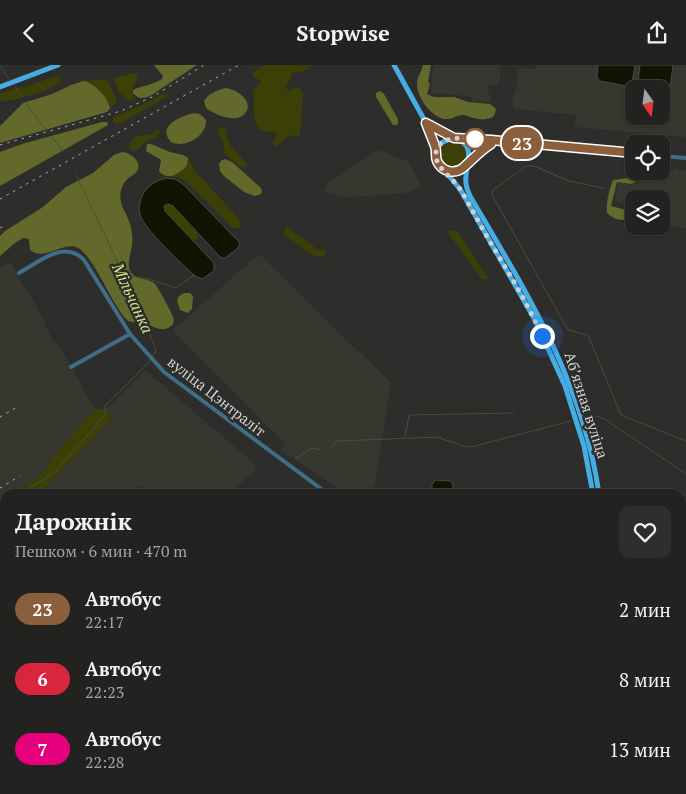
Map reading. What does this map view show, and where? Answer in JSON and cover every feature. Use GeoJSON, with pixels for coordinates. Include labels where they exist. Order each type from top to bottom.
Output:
{"type":"FeatureCollection","features":[{"type":"Feature","properties":{"kind":"main road"},"geometry":{"type":"LineString","coordinates":[[0,87],[58,65]]}},
{"type":"Feature","properties":{"kind":"main road"},"geometry":{"type":"LineString","coordinates":[[394,65],[426,123],[436,151],[438,163],[444,169],[450,172],[457,171],[463,168],[486,147],[504,141]]}},
{"type":"Feature","properties":{"kind":"main road"},"geometry":{"type":"LineString","coordinates":[[426,123],[461,141],[468,148],[468,163]]}},
{"type":"Feature","properties":{"kind":"main road"},"geometry":{"type":"LineString","coordinates":[[436,151],[445,140],[455,138],[504,141]]}},
{"type":"Feature","properties":{"kind":"main road","name":"Абʼязная вуліца"},"geometry":{"type":"LineString","coordinates":[[468,163],[466,185],[470,196],[540,317],[560,358],[588,443],[598,489]]}},
{"type":"Feature","properties":{"kind":"main road","name":"Абʼязная вуліца"},"geometry":{"type":"LineString","coordinates":[[444,169],[460,189],[535,320],[557,367],[584,446],[592,489]]}},
{"type":"Feature","properties":{"kind":"street"},"geometry":{"type":"LineString","coordinates":[[504,141],[625,152]]}},
{"type":"Feature","properties":{"kind":"street"},"geometry":{"type":"LineString","coordinates":[[670,157],[686,158]]}},
{"type":"Feature","properties":{"kind":"street","name":"вуліца Цэнтраліт"},"geometry":{"type":"LineString","coordinates":[[19,273],[57,252],[66,251],[78,254],[84,260],[130,334],[158,365],[172,378],[321,489]]}},
{"type":"Feature","properties":{"kind":"street"},"geometry":{"type":"LineString","coordinates":[[71,367],[130,334]]}},
{"type":"Feature","properties":{"kind":"shaded area"},"geometry":{"type":"Polygon","coordinates":[[[433,65],[501,65],[499,85],[489,85],[488,94],[491,95],[490,102],[472,101],[472,98],[466,96],[431,93],[433,65]]]}},
{"type":"Feature","properties":{"kind":"shaded area"},"geometry":{"type":"Polygon","coordinates":[[[536,65],[686,65],[686,137],[574,127],[577,115],[514,109],[512,101],[520,68],[535,69],[536,65]]]}},
{"type":"Feature","properties":{"kind":"shaded area"},"geometry":{"type":"Polygon","coordinates":[[[598,65],[635,65],[632,80],[625,80],[625,86],[600,81],[597,77],[598,65]]]}},
{"type":"Feature","properties":{"kind":"shaded area"},"geometry":{"type":"Polygon","coordinates":[[[640,65],[673,65],[670,89],[670,80],[638,80],[640,65]]]}},
{"type":"Feature","properties":{"kind":"shaded area"},"geometry":{"type":"Polygon","coordinates":[[[378,150],[409,162],[421,185],[405,193],[353,197],[344,197],[324,192],[327,184],[378,150]]]}},
{"type":"Feature","properties":{"kind":"shaded area"},"geometry":{"type":"Polygon","coordinates":[[[673,168],[686,171],[686,228],[670,227],[670,190],[625,190],[625,203],[615,201],[618,182],[633,185],[638,180],[670,180],[670,170],[673,171],[673,168]]]}},
{"type":"Feature","properties":{"kind":"shaded area"},"geometry":{"type":"Polygon","coordinates":[[[166,178],[175,179],[183,184],[240,243],[238,248],[225,258],[221,258],[173,206],[168,204],[164,206],[165,211],[214,263],[214,271],[202,279],[195,276],[164,247],[140,215],[139,210],[142,196],[146,189],[166,178]]]}},
{"type":"Feature","properties":{"kind":"shaded area"},"geometry":{"type":"Polygon","coordinates":[[[259,254],[391,383],[374,489],[339,489],[281,450],[285,444],[173,330],[259,254]]]}},
{"type":"Feature","properties":{"kind":"shaded area"},"geometry":{"type":"Polygon","coordinates":[[[11,262],[45,322],[44,324],[54,342],[56,341],[95,409],[55,454],[44,472],[22,489],[0,489],[0,268],[11,262]]]}},
{"type":"Feature","properties":{"kind":"shaded area"},"geometry":{"type":"Polygon","coordinates":[[[145,370],[258,467],[235,489],[145,489],[141,485],[138,489],[44,489],[111,420],[107,409],[145,370]]]}},
{"type":"Feature","properties":{"kind":"shaded area"},"geometry":{"type":"Polygon","coordinates":[[[436,480],[451,481],[453,489],[432,489],[432,484],[436,480]]]}},
{"type":"Feature","properties":{"kind":"green space"},"geometry":{"type":"Polygon","coordinates":[[[154,65],[197,65],[150,96],[143,98],[137,96],[133,93],[133,90],[162,79],[163,76],[154,65]]]}},
{"type":"Feature","properties":{"kind":"green space"},"geometry":{"type":"Polygon","coordinates":[[[265,65],[312,65],[304,71],[292,73],[291,79],[285,86],[289,90],[298,87],[303,93],[300,133],[297,138],[289,135],[277,146],[272,144],[277,135],[276,132],[261,131],[255,117],[253,91],[261,82],[253,77],[253,73],[256,69],[265,65]]]}},
{"type":"Feature","properties":{"kind":"green space"},"geometry":{"type":"Polygon","coordinates":[[[423,65],[431,65],[428,82],[430,84],[427,94],[434,97],[454,97],[468,102],[490,104],[496,109],[494,116],[483,120],[464,115],[445,119],[435,115],[419,95],[417,81],[423,65]]]}},
{"type":"Feature","properties":{"kind":"green space"},"geometry":{"type":"Polygon","coordinates":[[[135,73],[138,77],[132,89],[134,99],[128,101],[118,91],[114,79],[135,73]]]}},
{"type":"Feature","properties":{"kind":"green space"},"geometry":{"type":"Polygon","coordinates":[[[59,76],[60,82],[48,89],[0,101],[0,94],[59,76]]]}},
{"type":"Feature","properties":{"kind":"green space"},"geometry":{"type":"Polygon","coordinates":[[[97,79],[107,81],[116,97],[116,103],[109,110],[111,106],[109,103],[87,82],[78,82],[97,79]]]}},
{"type":"Feature","properties":{"kind":"green space"},"geometry":{"type":"Polygon","coordinates":[[[83,81],[96,87],[104,95],[110,108],[107,112],[0,143],[0,126],[23,103],[52,94],[83,81]]]}},
{"type":"Feature","properties":{"kind":"green space"},"geometry":{"type":"Polygon","coordinates":[[[226,88],[234,90],[246,100],[248,107],[241,117],[229,118],[216,114],[206,108],[204,101],[208,96],[226,88]]]}},
{"type":"Feature","properties":{"kind":"green space"},"geometry":{"type":"Polygon","coordinates":[[[380,91],[384,94],[398,119],[397,125],[393,125],[376,97],[376,93],[380,91]]]}},
{"type":"Feature","properties":{"kind":"green space"},"geometry":{"type":"Polygon","coordinates":[[[163,94],[168,96],[123,122],[116,124],[113,122],[113,118],[116,116],[163,94]]]}},
{"type":"Feature","properties":{"kind":"green space"},"geometry":{"type":"Polygon","coordinates":[[[194,113],[200,114],[206,120],[203,131],[194,140],[183,144],[171,142],[166,131],[168,127],[177,119],[194,113]]]}},
{"type":"Feature","properties":{"kind":"green space"},"geometry":{"type":"Polygon","coordinates":[[[107,122],[108,125],[0,186],[0,152],[107,122]]]}},
{"type":"Feature","properties":{"kind":"green space"},"geometry":{"type":"Polygon","coordinates":[[[223,127],[227,130],[228,140],[233,149],[247,164],[246,168],[240,167],[224,153],[223,140],[217,133],[219,128],[223,127]]]}},
{"type":"Feature","properties":{"kind":"green space"},"geometry":{"type":"Polygon","coordinates":[[[157,129],[160,131],[158,135],[147,141],[138,150],[133,151],[129,147],[134,138],[151,135],[157,129]]]}},
{"type":"Feature","properties":{"kind":"green space"},"geometry":{"type":"Polygon","coordinates":[[[453,142],[462,146],[466,155],[462,164],[453,168],[444,164],[440,155],[444,146],[453,142]]]}},
{"type":"Feature","properties":{"kind":"green space"},"geometry":{"type":"Polygon","coordinates":[[[147,144],[183,155],[188,158],[187,165],[173,175],[166,176],[162,174],[159,171],[161,160],[146,151],[147,144]]]}},
{"type":"Feature","properties":{"kind":"green space"},"geometry":{"type":"Polygon","coordinates":[[[122,152],[134,157],[138,163],[137,172],[124,183],[120,195],[121,204],[132,230],[129,268],[133,275],[151,281],[158,289],[174,320],[173,324],[166,329],[158,329],[142,322],[128,321],[97,271],[78,248],[73,246],[48,253],[36,253],[30,250],[29,239],[23,238],[0,256],[0,236],[5,231],[43,207],[66,187],[93,173],[114,155],[122,152]]]}},
{"type":"Feature","properties":{"kind":"green space"},"geometry":{"type":"Polygon","coordinates":[[[188,158],[196,172],[241,221],[240,228],[233,228],[189,184],[181,178],[172,176],[183,169],[187,164],[188,158]]]}},
{"type":"Feature","properties":{"kind":"green space"},"geometry":{"type":"Polygon","coordinates":[[[225,159],[232,162],[261,188],[261,194],[255,196],[244,192],[224,176],[220,171],[219,164],[225,159]]]}},
{"type":"Feature","properties":{"kind":"green space"},"geometry":{"type":"Polygon","coordinates":[[[625,178],[625,180],[636,182],[631,184],[617,182],[611,206],[625,210],[625,220],[613,218],[607,213],[607,200],[613,180],[625,178]]]}},
{"type":"Feature","properties":{"kind":"green space"},"geometry":{"type":"Polygon","coordinates":[[[168,204],[173,206],[197,233],[198,239],[194,240],[191,238],[165,211],[164,206],[168,204]]]}},
{"type":"Feature","properties":{"kind":"green space"},"geometry":{"type":"Polygon","coordinates":[[[286,226],[318,250],[326,249],[324,257],[314,256],[283,234],[286,226]]]}},
{"type":"Feature","properties":{"kind":"green space"},"geometry":{"type":"Polygon","coordinates":[[[446,230],[458,232],[488,279],[482,279],[446,230]]]}},
{"type":"Feature","properties":{"kind":"green space"},"geometry":{"type":"Polygon","coordinates":[[[184,293],[190,293],[193,296],[192,309],[188,313],[180,310],[177,300],[184,293]]]}},
{"type":"Feature","properties":{"kind":"green space"},"geometry":{"type":"Polygon","coordinates":[[[95,409],[107,409],[111,420],[44,489],[22,489],[44,472],[55,454],[95,409]]]}},
{"type":"Feature","properties":{"kind":"waterway","name":"Мільчанка"},"geometry":{"type":"LineString","coordinates":[[0,65],[9,79]]}},
{"type":"Feature","properties":{"kind":"waterway","name":"Мільчанка"},"geometry":{"type":"LineString","coordinates":[[15,87],[21,95]]}},
{"type":"Feature","properties":{"kind":"waterway","name":"Мільчанка"},"geometry":{"type":"LineString","coordinates":[[26,104],[47,131]]}},
{"type":"Feature","properties":{"kind":"waterway","name":"Мільчанка"},"geometry":{"type":"LineString","coordinates":[[52,137],[64,152]]}},
{"type":"Feature","properties":{"kind":"waterway"},"geometry":{"type":"LineString","coordinates":[[603,188],[569,181],[534,166],[526,166],[493,190],[492,195],[568,330],[588,335],[621,415],[686,441]]}},
{"type":"Feature","properties":{"kind":"waterway","name":"Мільчанка"},"geometry":{"type":"LineString","coordinates":[[29,489],[56,471],[106,414],[104,407],[141,370],[156,349],[124,275],[76,175]]}},
{"type":"Feature","properties":{"kind":"waterway"},"geometry":{"type":"LineString","coordinates":[[124,275],[148,279],[176,288],[194,275]]}},
{"type":"Feature","properties":{"kind":"waterway"},"geometry":{"type":"LineString","coordinates":[[405,437],[409,415],[513,413]]}},
{"type":"Feature","properties":{"kind":"waterway"},"geometry":{"type":"LineString","coordinates":[[585,417],[598,416],[606,420],[686,474]]}},
{"type":"Feature","properties":{"kind":"waterway"},"geometry":{"type":"LineString","coordinates":[[331,448],[337,441],[437,437],[471,447],[571,421]]}},
{"type":"Feature","properties":{"kind":"waterway"},"geometry":{"type":"LineString","coordinates":[[296,458],[312,448],[321,450]]}},
{"type":"Feature","properties":{"kind":"railway"},"geometry":{"type":"LineString","coordinates":[[0,145],[121,111],[154,96],[204,65]]}},
{"type":"Feature","properties":{"kind":"railway"},"geometry":{"type":"LineString","coordinates":[[0,199],[239,65]]}},
{"type":"Feature","properties":{"kind":"railway"},"geometry":{"type":"LineString","coordinates":[[0,228],[4,226]]}},
{"type":"Feature","properties":{"kind":"railway"},"geometry":{"type":"LineString","coordinates":[[0,417],[19,406]]}},
{"type":"Feature","properties":{"kind":"railway"},"geometry":{"type":"LineString","coordinates":[[0,488],[20,476]]}},
{"type":"Feature","properties":{"kind":"bus line","name":"23"},"geometry":{"type":"LineString","coordinates":[[491,144],[463,168],[450,172],[440,167],[438,163],[435,145],[426,123],[454,138],[625,152]]}},
{"type":"Feature","properties":{"kind":"route"},"geometry":{"type":"LineString","coordinates":[[475,139],[454,138],[445,140],[436,151],[438,163],[460,189],[519,291],[542,336]]}}]}
